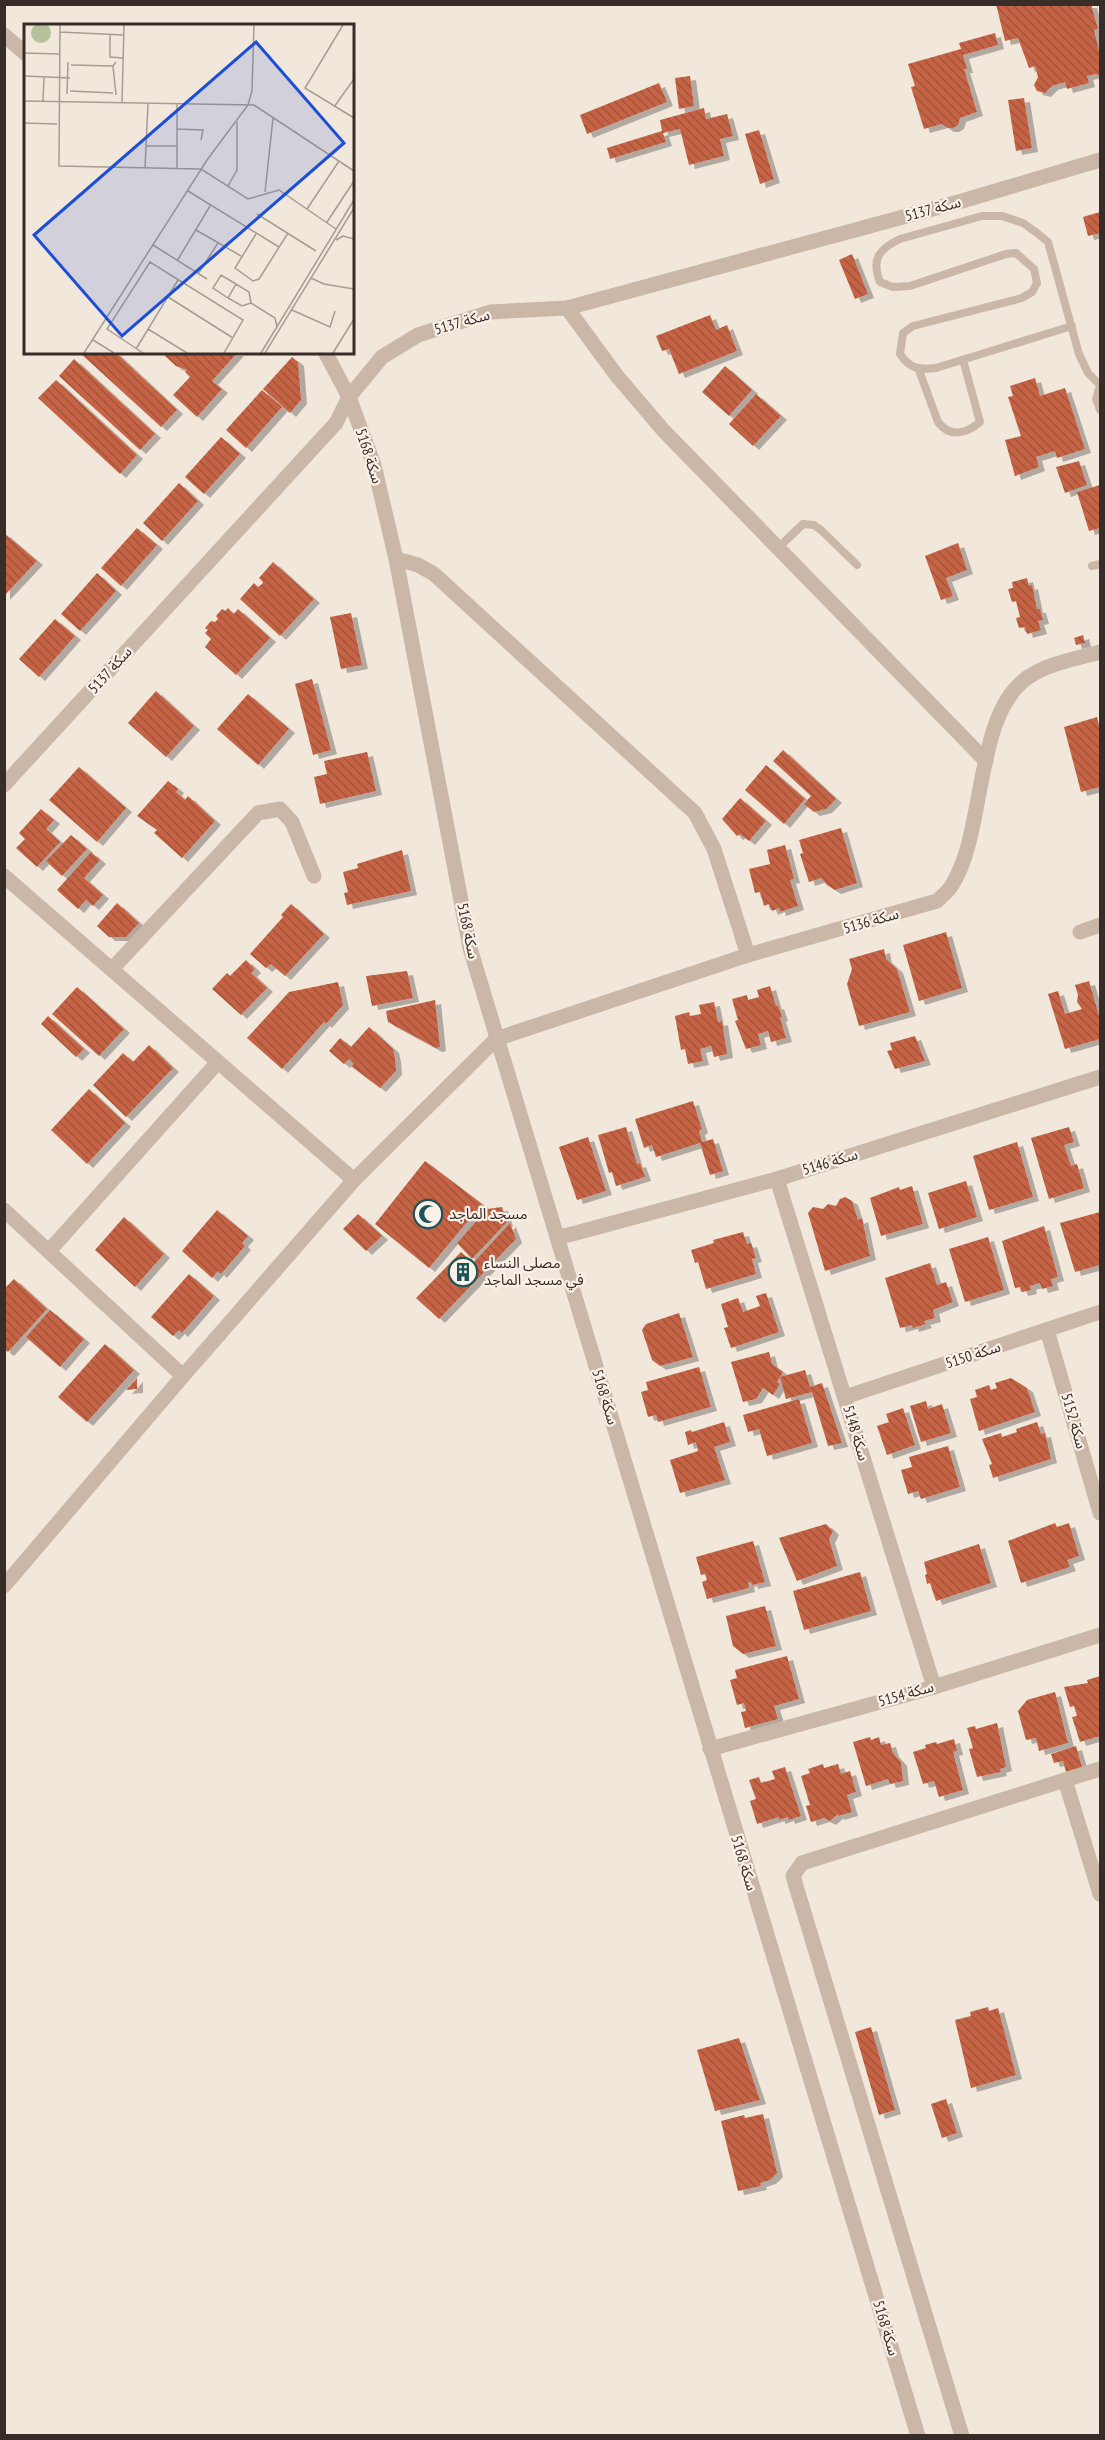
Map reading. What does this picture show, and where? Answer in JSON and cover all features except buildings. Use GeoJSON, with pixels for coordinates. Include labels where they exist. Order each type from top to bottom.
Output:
{"type":"FeatureCollection","features":[{"type":"Feature","properties":{"kind":"street"},"geometry":{"type":"LineString","coordinates":[[4,35],[24,52]]}},
{"type":"Feature","properties":{"kind":"street","name":"سكة 5137"},"geometry":{"type":"LineString","coordinates":[[4,785],[336,423],[349,397],[382,357],[418,335],[491,312],[567,308],[951,204],[1101,160]]}},
{"type":"Feature","properties":{"kind":"street"},"geometry":{"type":"LineString","coordinates":[[567,308],[617,376],[663,430],[986,762]]}},
{"type":"Feature","properties":{"kind":"street","name":"سكة 5168"},"geometry":{"type":"LineString","coordinates":[[326,354],[349,397],[374,465],[396,559],[470,948],[918,2436]]}},
{"type":"Feature","properties":{"kind":"street"},"geometry":{"type":"LineString","coordinates":[[396,559],[418,565],[434,574],[695,813],[714,849],[748,955]]}},
{"type":"Feature","properties":{"kind":"street","name":"سكة 5136"},"geometry":{"type":"LineString","coordinates":[[496,1039],[748,955],[936,901],[952,886],[964,860],[986,762],[999,716],[1009,695],[1027,678],[1049,666],[1101,652]]}},
{"type":"Feature","properties":{"kind":"street"},"geometry":{"type":"LineString","coordinates":[[112,969],[258,813],[280,809],[292,822],[314,876]]}},
{"type":"Feature","properties":{"kind":"street"},"geometry":{"type":"LineString","coordinates":[[4,876],[354,1180]]}},
{"type":"Feature","properties":{"kind":"street"},"geometry":{"type":"LineString","coordinates":[[1080,932],[1101,926]]}},
{"type":"Feature","properties":{"kind":"street"},"geometry":{"type":"LineString","coordinates":[[4,1586],[354,1180],[496,1039]]}},
{"type":"Feature","properties":{"kind":"street"},"geometry":{"type":"LineString","coordinates":[[49,1251],[219,1062]]}},
{"type":"Feature","properties":{"kind":"street","name":"سكة 5146"},"geometry":{"type":"LineString","coordinates":[[558,1238],[777,1179],[1101,1077]]}},
{"type":"Feature","properties":{"kind":"street","name":"سكة 5148"},"geometry":{"type":"LineString","coordinates":[[777,1179],[934,1687]]}},
{"type":"Feature","properties":{"kind":"street"},"geometry":{"type":"LineString","coordinates":[[4,1210],[183,1376]]}},
{"type":"Feature","properties":{"kind":"street","name":"سكة 5150"},"geometry":{"type":"LineString","coordinates":[[845,1397],[1101,1312]]}},
{"type":"Feature","properties":{"kind":"street","name":"سكة 5152"},"geometry":{"type":"LineString","coordinates":[[1047,1330],[1101,1513]]}},
{"type":"Feature","properties":{"kind":"street","name":"سكة 5154"},"geometry":{"type":"LineString","coordinates":[[710,1749],[934,1687],[1101,1635]]}},
{"type":"Feature","properties":{"kind":"street"},"geometry":{"type":"LineString","coordinates":[[962,2436],[793,1876],[798,1865],[807,1861],[1101,1769]]}},
{"type":"Feature","properties":{"kind":"street"},"geometry":{"type":"LineString","coordinates":[[1065,1780],[1101,1894]]}},
{"type":"Feature","properties":{"kind":"lane"},"geometry":{"type":"LineString","coordinates":[[1072,326],[936,368],[919,370],[906,364],[900,354],[903,333],[913,326],[1022,298],[1032,292],[1037,282],[1034,269],[1016,253],[1006,254],[910,286],[893,287],[880,282],[875,270],[877,258],[887,245],[900,239],[982,216],[1002,216],[1023,223],[1048,242],[1072,326],[1079,354],[1088,373],[1101,386],[1096,399],[1101,410]]}},
{"type":"Feature","properties":{"kind":"lane"},"geometry":{"type":"LineString","coordinates":[[919,370],[938,422],[943,429],[954,434],[971,430],[980,422],[963,360]]}},
{"type":"Feature","properties":{"kind":"lane"},"geometry":{"type":"LineString","coordinates":[[778,548],[802,524],[814,525],[857,565]]}},
{"type":"Feature","properties":{"kind":"place","name":"مسجد الماجد"},"geometry":{"type":"Point","coordinates":[428,1214]}},
{"type":"Feature","properties":{"kind":"place","name":"مصلى النساء في مسجد الماجد"},"geometry":{"type":"Point","coordinates":[463,1272]}}]}
